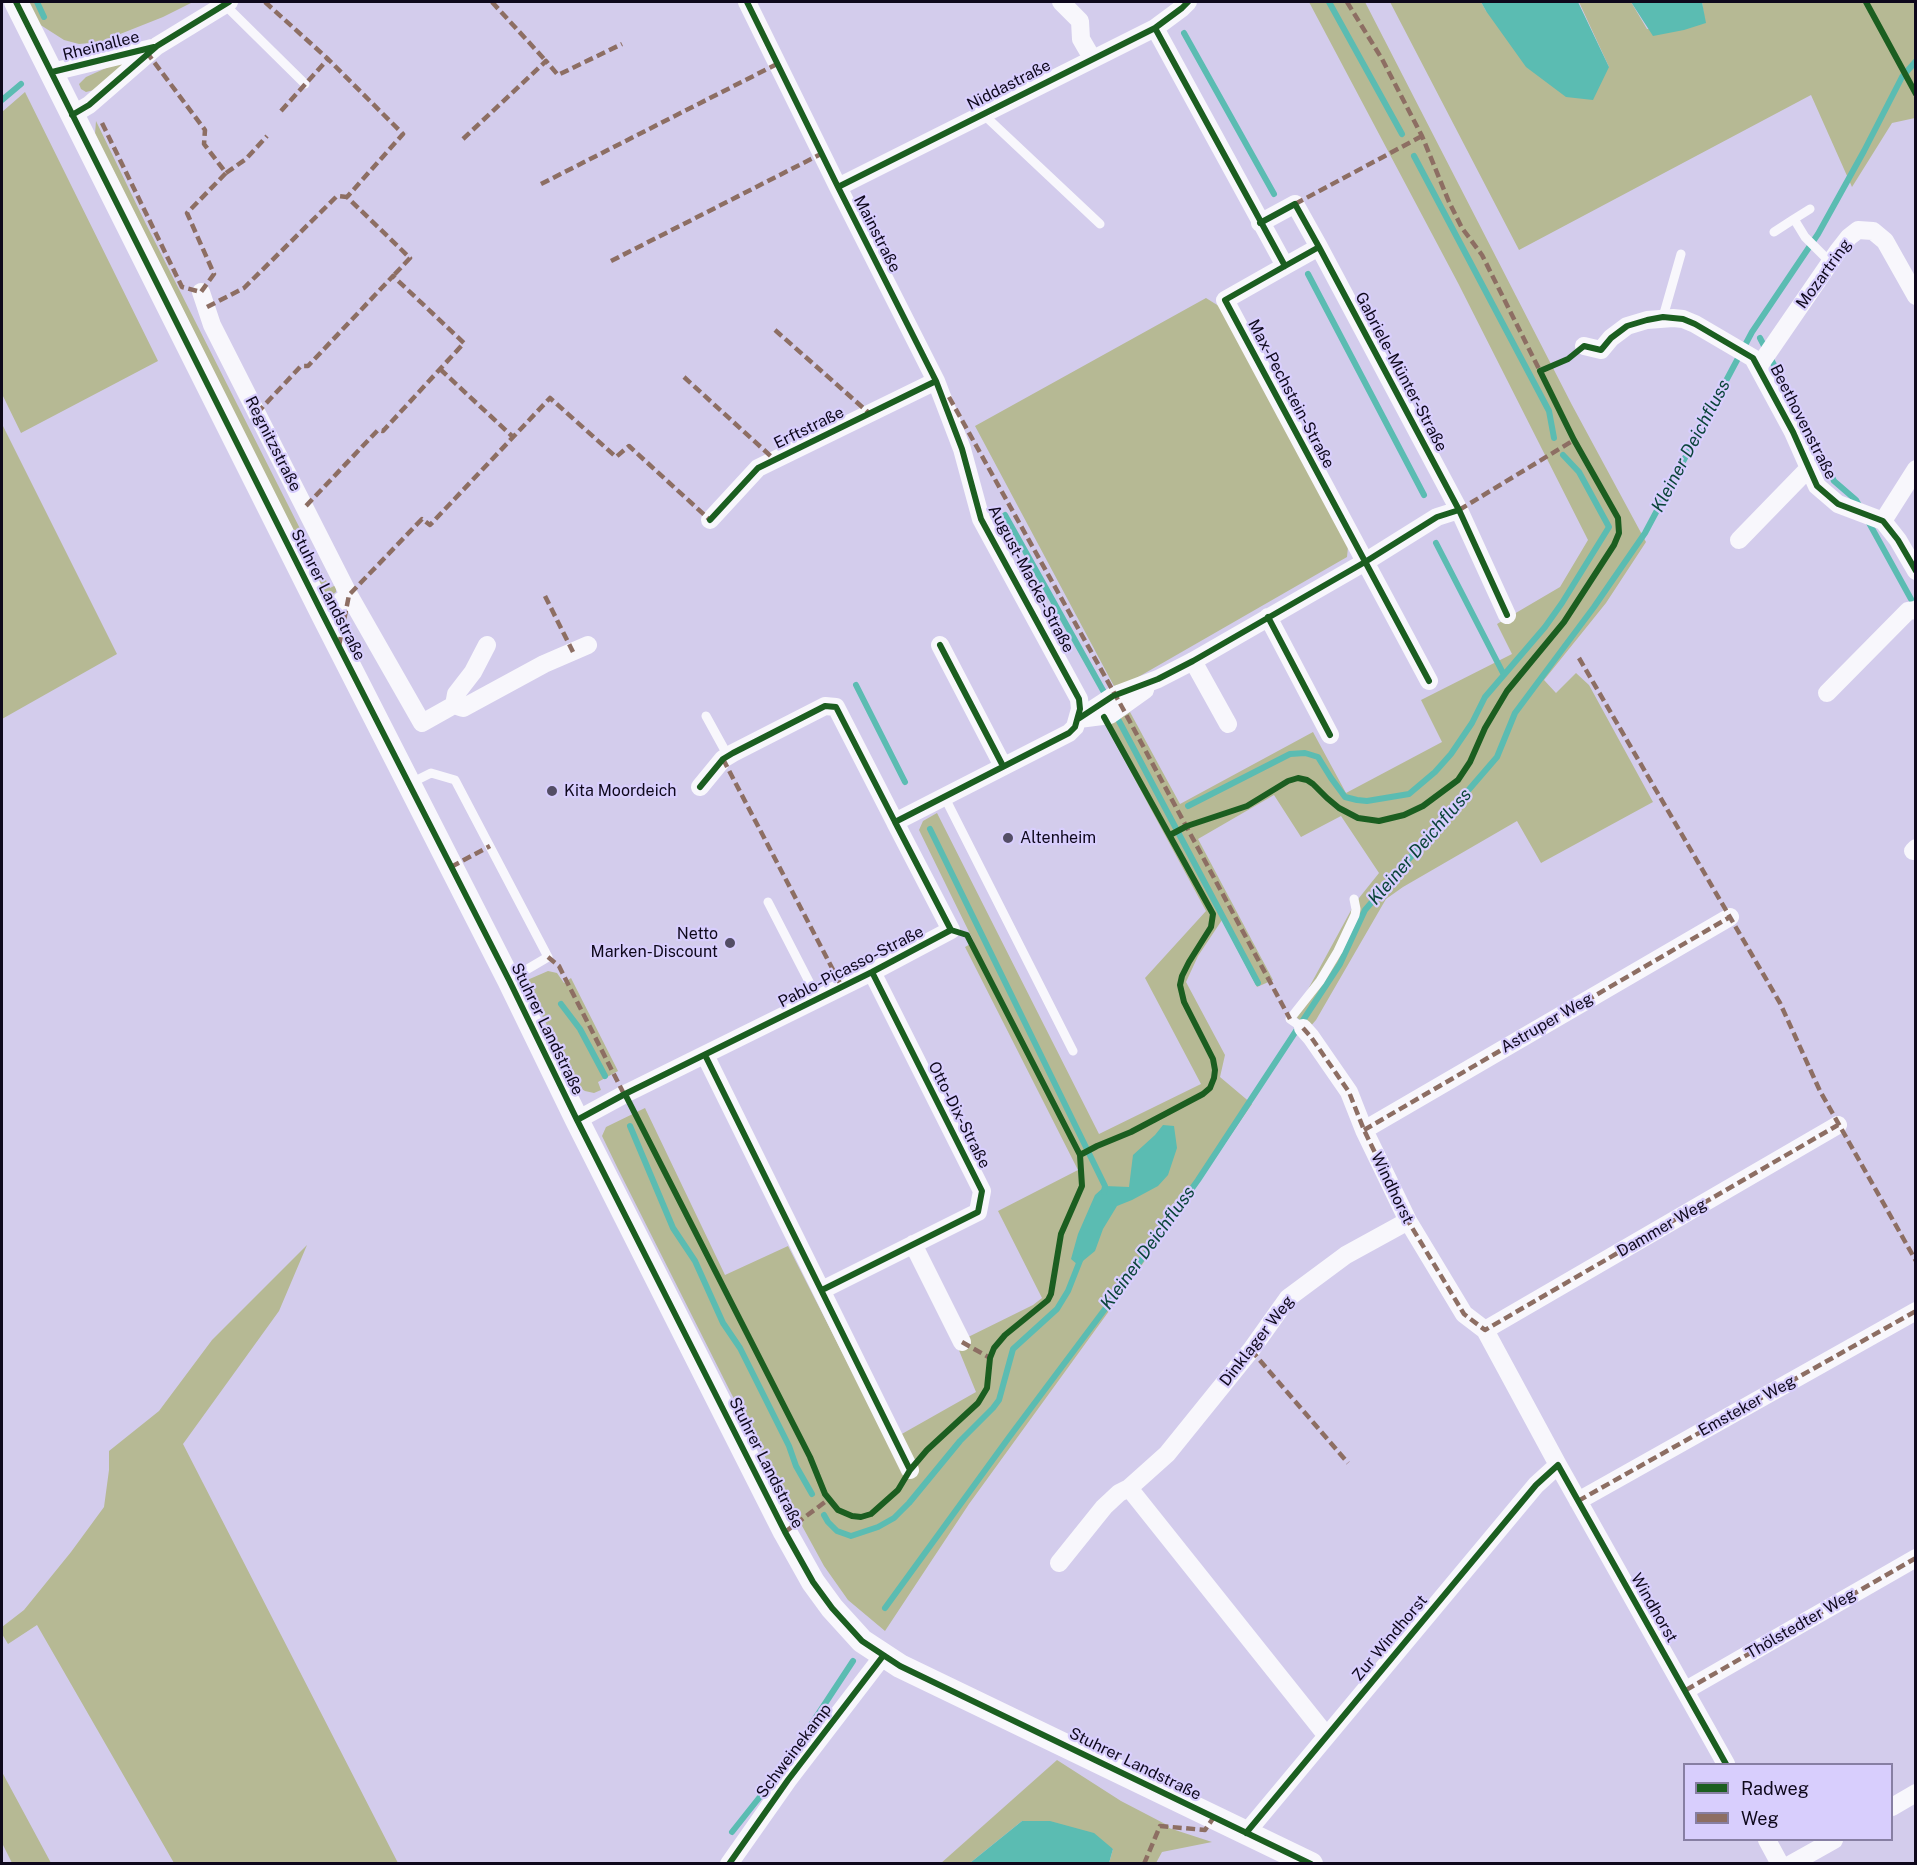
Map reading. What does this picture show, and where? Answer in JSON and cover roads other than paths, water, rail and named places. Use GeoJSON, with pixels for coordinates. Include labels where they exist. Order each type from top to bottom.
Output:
{"type":"FeatureCollection","features":[{"type":"Feature","properties":{"kind":"main road","name":"Stuhrer Landstraße"},"geometry":{"type":"LineString","coordinates":[[16,2],[509,980],[577,1120],[785,1532],[813,1582],[844,1623],[862,1641],[883,1656],[951,1692],[1311,1863]]}},
{"type":"Feature","properties":{"kind":"street","name":"Mainstraße"},"geometry":{"type":"LineString","coordinates":[[747,2],[936,381]]}},
{"type":"Feature","properties":{"kind":"street"},"geometry":{"type":"LineString","coordinates":[[1061,2],[1080,21],[1082,39],[1092,58]]}},
{"type":"Feature","properties":{"kind":"street","name":"Niddastraße"},"geometry":{"type":"LineString","coordinates":[[838,187],[1155,28],[1188,2]]}},
{"type":"Feature","properties":{"kind":"street","name":"Rheinallee"},"geometry":{"type":"LineString","coordinates":[[72,115],[89,105],[157,46],[227,3]]}},
{"type":"Feature","properties":{"kind":"street"},"geometry":{"type":"LineString","coordinates":[[1155,28],[1285,266],[1319,247]]}},
{"type":"Feature","properties":{"kind":"street","name":"Rheinallee"},"geometry":{"type":"LineString","coordinates":[[52,72],[157,46]]}},
{"type":"Feature","properties":{"kind":"street","name":"Gabriele-Münter-Straße"},"geometry":{"type":"LineString","coordinates":[[1260,223],[1295,204],[1459,510],[1508,615]]}},
{"type":"Feature","properties":{"kind":"street","name":"Mozartring"},"geometry":{"type":"LineString","coordinates":[[1762,357],[1825,257],[1858,230],[1873,231],[1885,241],[1916,296]]}},
{"type":"Feature","properties":{"kind":"street","name":"Max-Pechstein-Straße"},"geometry":{"type":"LineString","coordinates":[[1285,266],[1225,300],[1365,561]]}},
{"type":"Feature","properties":{"kind":"street","name":"Regnitzstraße"},"geometry":{"type":"LineString","coordinates":[[201,292],[212,325],[349,595],[422,723],[454,705],[464,708],[544,664],[588,645]]}},
{"type":"Feature","properties":{"kind":"street","name":"Beethovenstraße"},"geometry":{"type":"LineString","coordinates":[[1584,346],[1600,350],[1627,326],[1663,317],[1683,319],[1737,348],[1762,357],[1816,486],[1838,504],[1878,519]]}},
{"type":"Feature","properties":{"kind":"street","name":"Erftstraße"},"geometry":{"type":"LineString","coordinates":[[710,520],[758,468],[936,381]]}},
{"type":"Feature","properties":{"kind":"street","name":"August-Macke-Straße"},"geometry":{"type":"LineString","coordinates":[[936,381],[962,450],[981,519],[1079,699],[1078,719]]}},
{"type":"Feature","properties":{"kind":"street"},"geometry":{"type":"LineString","coordinates":[[1739,540],[1808,469]]}},
{"type":"Feature","properties":{"kind":"street"},"geometry":{"type":"LineString","coordinates":[[1916,469],[1878,519],[1898,540],[1916,572]]}},
{"type":"Feature","properties":{"kind":"street"},"geometry":{"type":"LineString","coordinates":[[700,787],[728,756],[825,706],[836,707],[895,822],[1069,733],[1075,727],[1078,719],[1113,696],[1158,679],[1193,661],[1437,517],[1459,510]]}},
{"type":"Feature","properties":{"kind":"street"},"geometry":{"type":"LineString","coordinates":[[1365,561],[1429,681]]}},
{"type":"Feature","properties":{"kind":"street"},"geometry":{"type":"LineString","coordinates":[[323,615],[349,595]]}},
{"type":"Feature","properties":{"kind":"street"},"geometry":{"type":"LineString","coordinates":[[1827,693],[1908,611],[1916,610]]}},
{"type":"Feature","properties":{"kind":"street"},"geometry":{"type":"LineString","coordinates":[[1268,617],[1330,735]]}},
{"type":"Feature","properties":{"kind":"street"},"geometry":{"type":"LineString","coordinates":[[454,705],[456,694],[473,672],[487,645]]}},
{"type":"Feature","properties":{"kind":"street"},"geometry":{"type":"LineString","coordinates":[[940,645],[1003,766]]}},
{"type":"Feature","properties":{"kind":"street"},"geometry":{"type":"LineString","coordinates":[[1193,661],[1227,724]]}},
{"type":"Feature","properties":{"kind":"street","name":"Pablo-Picasso-Straße"},"geometry":{"type":"LineString","coordinates":[[577,1120],[951,930],[895,822]]}},
{"type":"Feature","properties":{"kind":"street","name":"Astruper Weg"},"geometry":{"type":"LineString","coordinates":[[1364,1130],[1730,916]]}},
{"type":"Feature","properties":{"kind":"street","name":"Otto-Dix-Straße"},"geometry":{"type":"LineString","coordinates":[[822,1290],[978,1212],[982,1191],[872,972]]}},
{"type":"Feature","properties":{"kind":"street","name":"Windhorst"},"geometry":{"type":"LineString","coordinates":[[1296,1024],[1311,1037],[1349,1092],[1364,1130],[1408,1221],[1464,1314],[1485,1330],[1725,1763]]}},
{"type":"Feature","properties":{"kind":"street"},"geometry":{"type":"LineString","coordinates":[[705,1055],[910,1470]]}},
{"type":"Feature","properties":{"kind":"street","name":"Dammer Weg"},"geometry":{"type":"LineString","coordinates":[[1485,1330],[1838,1125]]}},
{"type":"Feature","properties":{"kind":"street","name":"Dinklager Weg"},"geometry":{"type":"LineString","coordinates":[[1059,1563],[1104,1507],[1167,1454],[1251,1350],[1288,1298],[1346,1255],[1408,1221]]}},
{"type":"Feature","properties":{"kind":"street"},"geometry":{"type":"LineString","coordinates":[[913,1244],[962,1342]]}},
{"type":"Feature","properties":{"kind":"street","name":"Emsteker Weg"},"geometry":{"type":"LineString","coordinates":[[1578,1501],[1916,1311]]}},
{"type":"Feature","properties":{"kind":"street","name":"Zur Windhorst"},"geometry":{"type":"LineString","coordinates":[[1246,1833],[1536,1485],[1558,1465]]}},
{"type":"Feature","properties":{"kind":"street"},"geometry":{"type":"LineString","coordinates":[[1129,1488],[1326,1736]]}},
{"type":"Feature","properties":{"kind":"street","name":"Thölstedter Weg"},"geometry":{"type":"LineString","coordinates":[[1686,1690],[1916,1558]]}},
{"type":"Feature","properties":{"kind":"street","name":"Schweinekamp"},"geometry":{"type":"LineString","coordinates":[[729,1863],[788,1780],[883,1656]]}},
{"type":"Feature","properties":{"kind":"street"},"geometry":{"type":"LineString","coordinates":[[1893,1806],[1916,1793]]}},
{"type":"Feature","properties":{"kind":"street"},"geometry":{"type":"LineString","coordinates":[[1768,1841],[1780,1863]]}},
{"type":"Feature","properties":{"kind":"street"},"geometry":{"type":"LineString","coordinates":[[1791,1863],[1830,1841]]}},
{"type":"Feature","properties":{"kind":"lane"},"geometry":{"type":"LineString","coordinates":[[227,3],[305,84]]}},
{"type":"Feature","properties":{"kind":"lane"},"geometry":{"type":"LineString","coordinates":[[983,114],[1100,224]]}},
{"type":"Feature","properties":{"kind":"lane"},"geometry":{"type":"LineString","coordinates":[[1774,232],[1810,209]]}},
{"type":"Feature","properties":{"kind":"lane"},"geometry":{"type":"LineString","coordinates":[[1794,219],[1805,237],[1825,257]]}},
{"type":"Feature","properties":{"kind":"lane"},"geometry":{"type":"LineString","coordinates":[[1663,317],[1681,254]]}},
{"type":"Feature","properties":{"kind":"lane"},"geometry":{"type":"LineString","coordinates":[[706,716],[728,756]]}},
{"type":"Feature","properties":{"kind":"lane"},"geometry":{"type":"LineString","coordinates":[[409,784],[431,773],[455,780],[548,957],[509,980]]}},
{"type":"Feature","properties":{"kind":"lane"},"geometry":{"type":"LineString","coordinates":[[944,796],[1073,1051]]}},
{"type":"Feature","properties":{"kind":"lane"},"geometry":{"type":"LineString","coordinates":[[1296,1024],[1338,951],[1355,915],[1354,898]]}},
{"type":"Feature","properties":{"kind":"lane"},"geometry":{"type":"LineString","coordinates":[[768,902],[818,999]]}},
{"type":"Feature","properties":{"kind":"waterway"},"geometry":{"type":"LineString","coordinates":[[37,2],[44,17]]}},
{"type":"Feature","properties":{"kind":"waterway"},"geometry":{"type":"LineString","coordinates":[[1329,2],[1402,134]]}},
{"type":"Feature","properties":{"kind":"waterway"},"geometry":{"type":"LineString","coordinates":[[1184,33],[1274,194]]}},
{"type":"Feature","properties":{"kind":"waterway","name":"Kleiner Deichfluss"},"geometry":{"type":"LineString","coordinates":[[885,1608],[1198,1180],[1340,964],[1365,910],[1497,757],[1515,713],[1594,607],[1645,533],[1752,332],[1818,234],[1902,77],[1916,61]]}},
{"type":"Feature","properties":{"kind":"waterway"},"geometry":{"type":"LineString","coordinates":[[2,100],[21,84]]}},
{"type":"Feature","properties":{"kind":"waterway"},"geometry":{"type":"LineString","coordinates":[[1414,156],[1549,411],[1554,438]]}},
{"type":"Feature","properties":{"kind":"waterway"},"geometry":{"type":"LineString","coordinates":[[1308,274],[1424,495]]}},
{"type":"Feature","properties":{"kind":"waterway"},"geometry":{"type":"LineString","coordinates":[[1760,338],[1834,481],[1856,500],[1860,507]]}},
{"type":"Feature","properties":{"kind":"waterway"},"geometry":{"type":"LineString","coordinates":[[1188,806],[1290,754],[1305,753],[1318,757],[1345,797],[1357,800],[1367,801],[1409,794],[1435,772],[1451,754],[1472,723],[1485,697],[1545,627],[1609,527],[1579,472],[1563,455]]}},
{"type":"Feature","properties":{"kind":"waterway"},"geometry":{"type":"LineString","coordinates":[[1005,515],[1105,694]]}},
{"type":"Feature","properties":{"kind":"waterway"},"geometry":{"type":"LineString","coordinates":[[1868,521],[1911,599]]}},
{"type":"Feature","properties":{"kind":"waterway"},"geometry":{"type":"LineString","coordinates":[[1436,543],[1504,675]]}},
{"type":"Feature","properties":{"kind":"waterway"},"geometry":{"type":"LineString","coordinates":[[856,685],[905,782]]}},
{"type":"Feature","properties":{"kind":"waterway"},"geometry":{"type":"LineString","coordinates":[[1119,721],[1258,983]]}},
{"type":"Feature","properties":{"kind":"waterway"},"geometry":{"type":"LineString","coordinates":[[930,829],[1105,1186],[1104,1192]]}},
{"type":"Feature","properties":{"kind":"waterway"},"geometry":{"type":"LineString","coordinates":[[561,1004],[580,1029],[605,1076]]}},
{"type":"Feature","properties":{"kind":"waterway"},"geometry":{"type":"LineString","coordinates":[[630,1126],[673,1228],[695,1261],[723,1323],[740,1348],[789,1446],[796,1466],[812,1494]]}},
{"type":"Feature","properties":{"kind":"waterway"},"geometry":{"type":"LineString","coordinates":[[824,1515],[837,1531],[851,1536],[878,1527],[894,1518],[960,1441],[999,1400],[1013,1349],[1057,1309],[1068,1291],[1081,1258]]}},
{"type":"Feature","properties":{"kind":"waterway","name":"Kleiner Deichfluss"},"geometry":{"type":"LineString","coordinates":[[732,1832],[782,1769],[853,1661]]}},
{"type":"Feature","properties":{"kind":"place","name":"Kita Moordeich"},"geometry":{"type":"Point","coordinates":[552,791]}},
{"type":"Feature","properties":{"kind":"place","name":"Altenheim"},"geometry":{"type":"Point","coordinates":[1008,838]}},
{"type":"Feature","properties":{"kind":"place","name":"Netto Marken-Discount"},"geometry":{"type":"Point","coordinates":[730,943]}}]}
